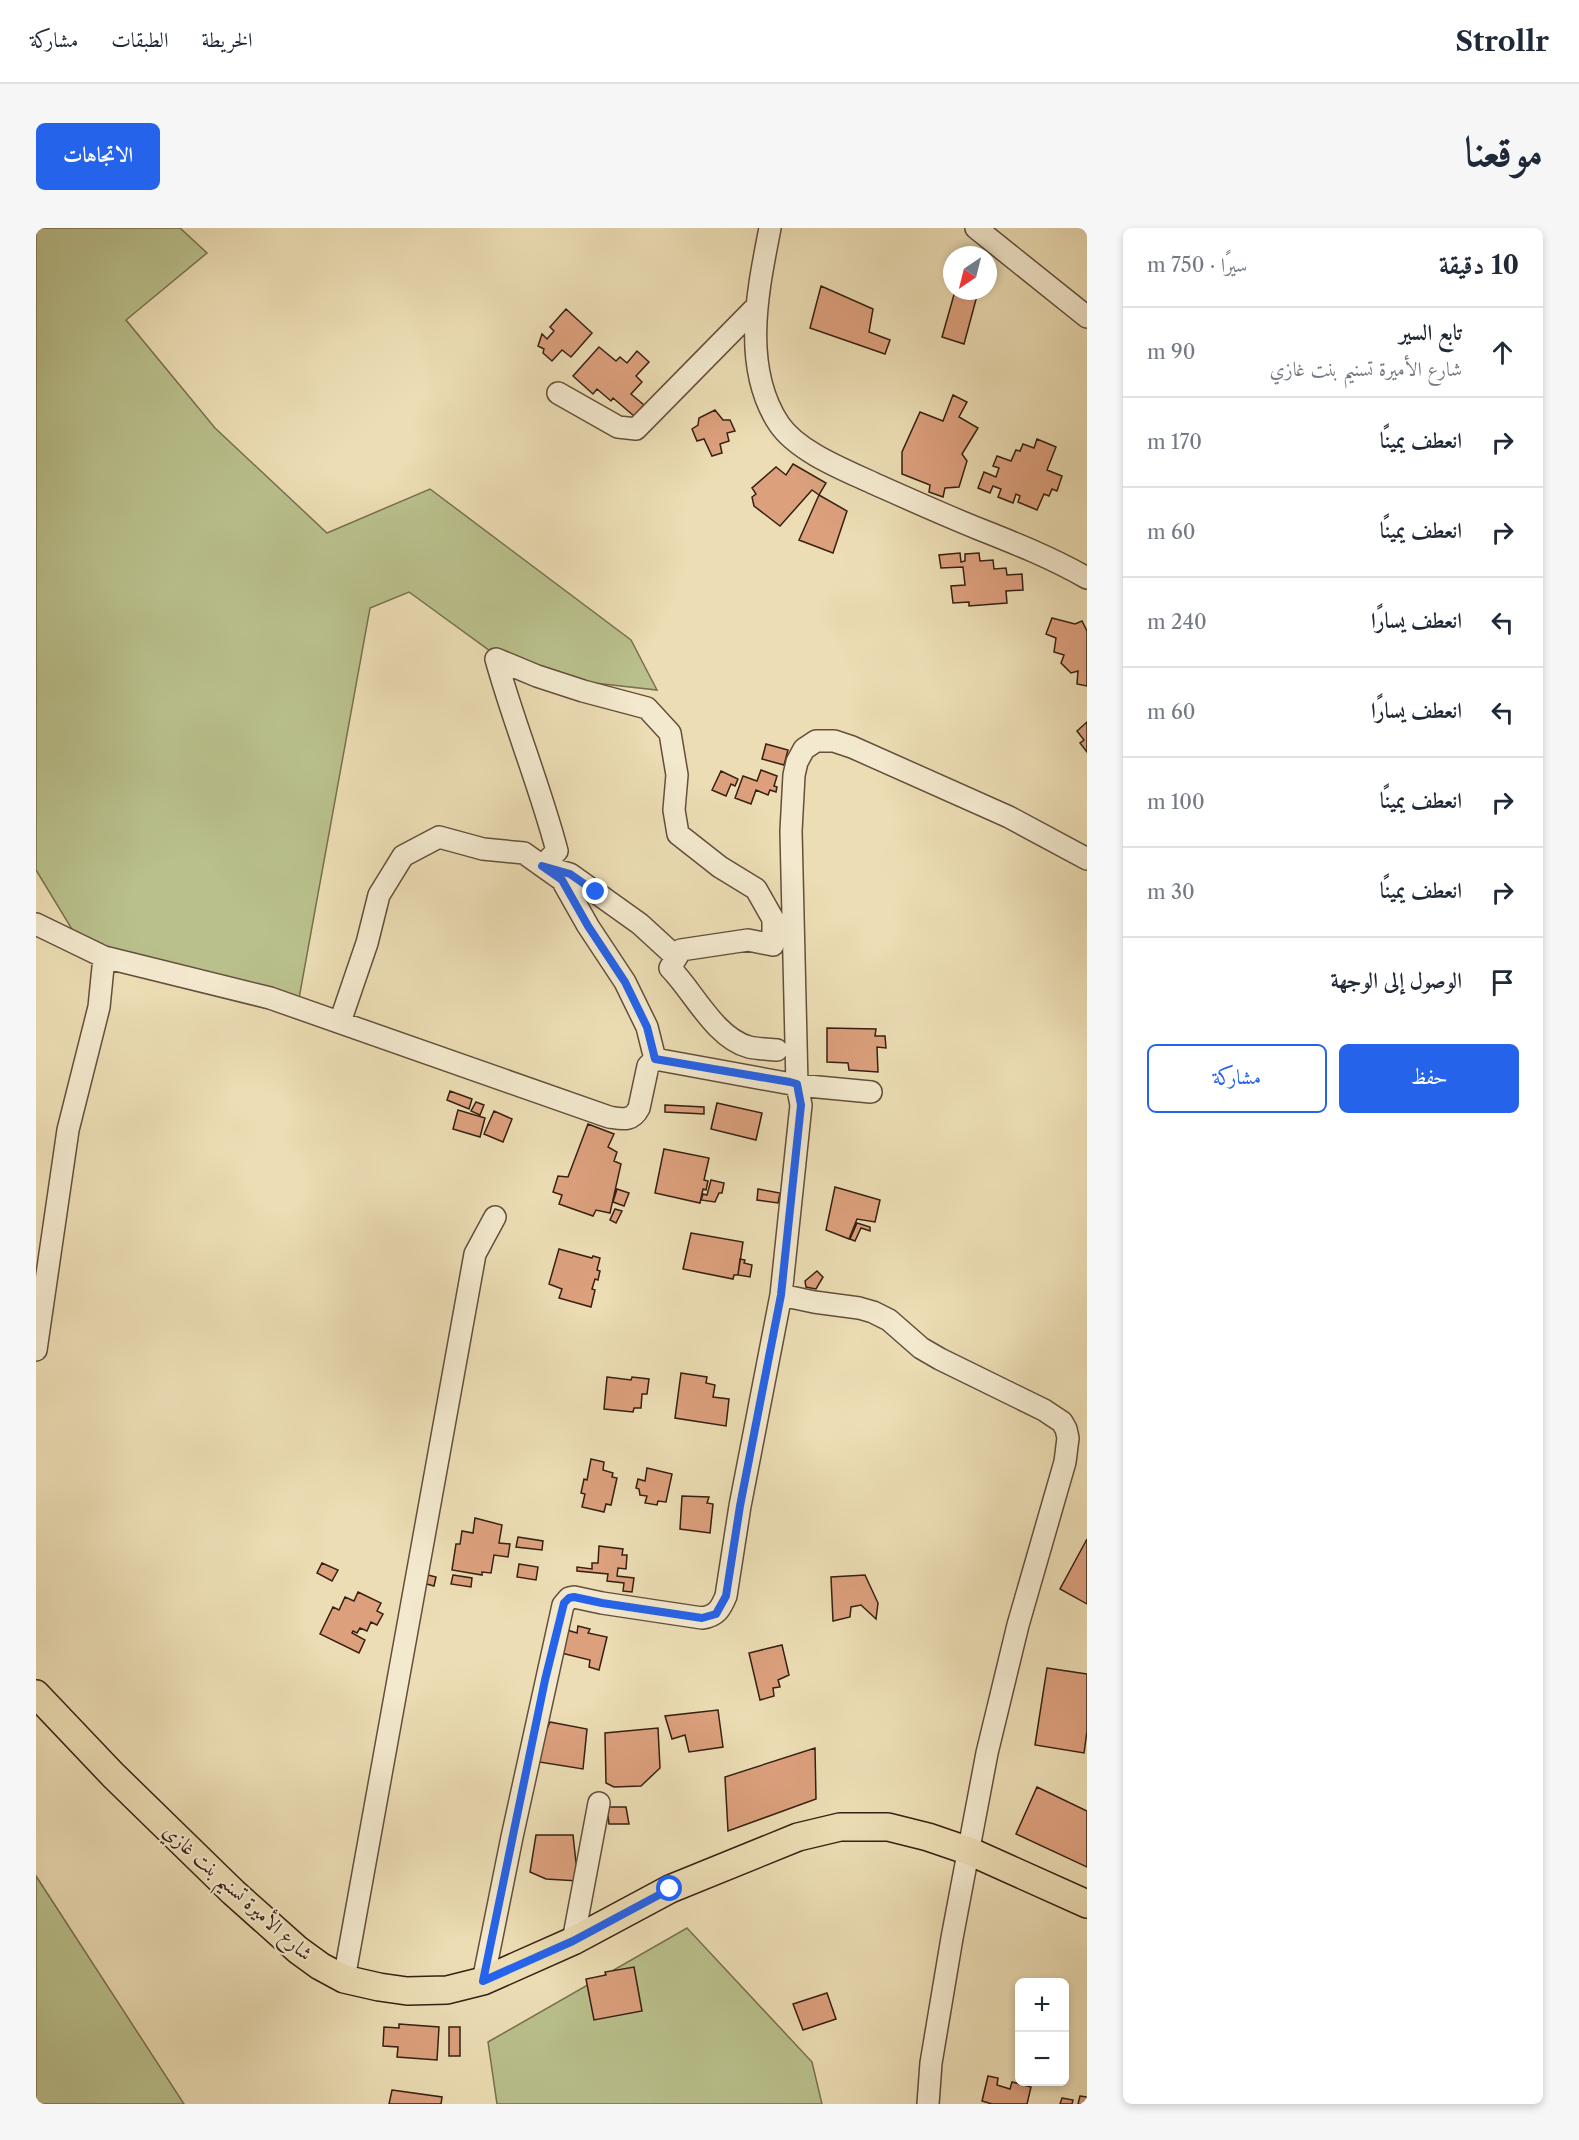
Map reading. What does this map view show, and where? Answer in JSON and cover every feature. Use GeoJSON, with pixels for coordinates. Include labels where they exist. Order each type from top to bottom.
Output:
{"type":"FeatureCollection","features":[{"type":"Feature","properties":{"kind":"main road","name":"شارع الأميرة تسنيم بنت غازي"},"geometry":{"type":"LineString","coordinates":[[36,1694],[113,1775],[233,1892],[298,1950],[320,1966],[344,1979],[407,1992],[447,1989],[483,1981],[573,1941],[670,1889],[798,1837],[840,1827],[888,1827],[928,1837],[969,1851],[1087,1904]]}},
{"type":"Feature","properties":{"kind":"street"},"geometry":{"type":"LineString","coordinates":[[770,228],[757,306],[756,338],[762,382],[778,423],[796,442],[849,472],[945,515],[1048,556],[1087,578]]}},
{"type":"Feature","properties":{"kind":"street"},"geometry":{"type":"LineString","coordinates":[[976,228],[1087,318]]}},
{"type":"Feature","properties":{"kind":"street"},"geometry":{"type":"LineString","coordinates":[[558,393],[618,427],[636,429],[757,306]]}},
{"type":"Feature","properties":{"kind":"street"},"geometry":{"type":"LineString","coordinates":[[542,866],[557,851],[496,659],[583,692],[647,708],[670,733],[677,775],[674,810],[678,834],[720,867],[756,889],[773,919],[774,945],[748,940],[681,950],[670,968],[723,1032],[747,1047],[777,1050]]}},
{"type":"Feature","properties":{"kind":"street"},"geometry":{"type":"LineString","coordinates":[[483,1981],[563,1605],[569,1598],[574,1597],[702,1618],[716,1614],[726,1596],[742,1496],[781,1295],[801,1105],[797,1084],[791,820],[794,775],[801,754],[816,741],[824,740],[852,747],[1009,817],[1087,859]]}},
{"type":"Feature","properties":{"kind":"street"},"geometry":{"type":"LineString","coordinates":[[340,1022],[367,943],[379,895],[403,856],[439,837],[483,849],[524,853],[562,880],[588,926],[625,982],[647,1027],[655,1059]]}},
{"type":"Feature","properties":{"kind":"street"},"geometry":{"type":"LineString","coordinates":[[542,866],[570,874],[640,924],[676,957]]}},
{"type":"Feature","properties":{"kind":"street"},"geometry":{"type":"LineString","coordinates":[[36,924],[104,957],[270,998],[609,1117],[632,1118],[639,1108],[648,1066],[655,1059]]}},
{"type":"Feature","properties":{"kind":"street"},"geometry":{"type":"LineString","coordinates":[[36,1343],[68,1130],[99,1007],[104,957]]}},
{"type":"Feature","properties":{"kind":"street"},"geometry":{"type":"LineString","coordinates":[[655,1059],[797,1084],[871,1092]]}},
{"type":"Feature","properties":{"kind":"street"},"geometry":{"type":"LineString","coordinates":[[344,1979],[475,1254],[495,1217]]}},
{"type":"Feature","properties":{"kind":"street"},"geometry":{"type":"LineString","coordinates":[[781,1295],[873,1312],[889,1320],[921,1348],[939,1359],[1044,1410],[1062,1422],[1068,1438],[1065,1462],[1018,1625],[987,1753],[931,2063],[928,2104]]}},
{"type":"Feature","properties":{"kind":"street"},"geometry":{"type":"LineString","coordinates":[[573,1941],[599,1803]]}},
{"type":"Feature","properties":{"kind":"green space"},"geometry":{"type":"Polygon","coordinates":[[[36,228],[180,228],[207,253],[126,320],[215,428],[327,533],[430,489],[631,640],[657,690],[523,675],[409,592],[370,608],[296,1015],[79,941],[36,870],[36,228]]]}},
{"type":"Feature","properties":{"kind":"green space"},"geometry":{"type":"Polygon","coordinates":[[[36,1876],[184,2104],[36,2104],[36,1876]]]}},
{"type":"Feature","properties":{"kind":"green space"},"geometry":{"type":"Polygon","coordinates":[[[687,1928],[812,2062],[822,2104],[497,2104],[488,2042],[687,1928]]]}},
{"type":"Feature","properties":{"kind":"building"},"geometry":{"type":"Polygon","coordinates":[[[821,286],[873,309],[869,332],[890,340],[885,354],[810,328],[821,286]]]}},
{"type":"Feature","properties":{"kind":"building"},"geometry":{"type":"Polygon","coordinates":[[[952,300],[976,300],[964,344],[942,337],[952,300]]]}},
{"type":"Feature","properties":{"kind":"building"},"geometry":{"type":"Polygon","coordinates":[[[566,309],[592,333],[571,357],[562,350],[552,361],[543,353],[544,349],[538,346],[542,334],[547,339],[554,331],[550,327],[566,309]]]}},
{"type":"Feature","properties":{"kind":"building"},"geometry":{"type":"Polygon","coordinates":[[[599,347],[616,361],[620,357],[627,363],[637,351],[649,362],[636,376],[642,382],[631,394],[644,405],[634,416],[613,398],[611,401],[597,389],[593,394],[573,376],[599,347]]]}},
{"type":"Feature","properties":{"kind":"building"},"geometry":{"type":"Polygon","coordinates":[[[953,395],[967,402],[959,417],[978,428],[962,454],[967,461],[959,487],[945,488],[943,497],[929,492],[930,485],[902,474],[902,452],[920,412],[943,421],[953,395]]]}},
{"type":"Feature","properties":{"kind":"building"},"geometry":{"type":"Polygon","coordinates":[[[715,410],[723,420],[730,420],[735,431],[727,433],[729,441],[720,444],[722,453],[712,456],[704,439],[697,441],[692,429],[698,425],[699,418],[715,410]]]}},
{"type":"Feature","properties":{"kind":"building"},"geometry":{"type":"Polygon","coordinates":[[[1037,439],[1056,447],[1047,470],[1062,476],[1057,491],[1052,489],[1049,496],[1044,494],[1037,510],[1018,502],[1020,496],[1016,494],[1013,503],[998,497],[1001,489],[993,486],[990,493],[978,488],[984,472],[996,477],[999,468],[993,466],[997,456],[1011,461],[1016,450],[1020,451],[1023,444],[1034,448],[1037,439]]]}},
{"type":"Feature","properties":{"kind":"building"},"geometry":{"type":"Polygon","coordinates":[[[793,464],[826,483],[819,495],[812,490],[780,526],[754,506],[752,497],[756,494],[752,488],[776,467],[786,475],[793,464]]]}},
{"type":"Feature","properties":{"kind":"building"},"geometry":{"type":"Polygon","coordinates":[[[819,495],[847,511],[833,553],[799,540],[819,495]]]}},
{"type":"Feature","properties":{"kind":"building"},"geometry":{"type":"Polygon","coordinates":[[[960,553],[961,562],[965,561],[965,554],[979,553],[980,561],[993,560],[994,569],[1006,568],[1007,575],[1022,574],[1023,590],[1006,591],[1007,603],[969,606],[969,602],[953,603],[951,586],[965,585],[963,567],[941,568],[939,555],[960,553]]]}},
{"type":"Feature","properties":{"kind":"building"},"geometry":{"type":"Polygon","coordinates":[[[1052,618],[1075,624],[1082,621],[1087,631],[1087,686],[1077,684],[1078,671],[1071,673],[1061,663],[1064,655],[1054,652],[1056,638],[1046,634],[1052,618]]]}},
{"type":"Feature","properties":{"kind":"building"},"geometry":{"type":"Polygon","coordinates":[[[1087,722],[1087,752],[1080,743],[1084,740],[1077,731],[1087,722]]]}},
{"type":"Feature","properties":{"kind":"building"},"geometry":{"type":"Polygon","coordinates":[[[766,744],[788,750],[784,765],[762,759],[766,744]]]}},
{"type":"Feature","properties":{"kind":"building"},"geometry":{"type":"Polygon","coordinates":[[[761,770],[777,776],[774,786],[777,787],[776,792],[770,790],[768,795],[756,790],[751,804],[735,798],[743,776],[757,781],[761,770]]]}},
{"type":"Feature","properties":{"kind":"building"},"geometry":{"type":"Polygon","coordinates":[[[721,771],[738,779],[735,786],[731,784],[726,796],[712,790],[721,771]]]}},
{"type":"Feature","properties":{"kind":"building"},"geometry":{"type":"Polygon","coordinates":[[[827,1028],[876,1029],[875,1036],[885,1036],[886,1048],[877,1047],[878,1072],[849,1070],[848,1063],[827,1062],[827,1028]]]}},
{"type":"Feature","properties":{"kind":"building"},"geometry":{"type":"Polygon","coordinates":[[[450,1091],[472,1099],[469,1109],[447,1100],[450,1091]]]}},
{"type":"Feature","properties":{"kind":"building"},"geometry":{"type":"Polygon","coordinates":[[[476,1102],[484,1105],[480,1115],[471,1111],[476,1102]]]}},
{"type":"Feature","properties":{"kind":"building"},"geometry":{"type":"Polygon","coordinates":[[[717,1103],[762,1113],[756,1140],[711,1129],[717,1103]]]}},
{"type":"Feature","properties":{"kind":"building"},"geometry":{"type":"Polygon","coordinates":[[[665,1105],[704,1107],[704,1114],[665,1112],[665,1105]]]}},
{"type":"Feature","properties":{"kind":"building"},"geometry":{"type":"Polygon","coordinates":[[[458,1110],[485,1118],[480,1137],[453,1129],[458,1110]]]}},
{"type":"Feature","properties":{"kind":"building"},"geometry":{"type":"Polygon","coordinates":[[[494,1111],[512,1119],[503,1142],[484,1134],[494,1111]]]}},
{"type":"Feature","properties":{"kind":"building"},"geometry":{"type":"Polygon","coordinates":[[[588,1124],[614,1134],[608,1147],[617,1152],[614,1161],[621,1164],[610,1213],[596,1210],[593,1216],[559,1204],[562,1195],[553,1192],[558,1176],[568,1177],[588,1124]]]}},
{"type":"Feature","properties":{"kind":"building"},"geometry":{"type":"Polygon","coordinates":[[[664,1149],[709,1158],[704,1180],[708,1181],[706,1190],[703,1189],[700,1203],[655,1193],[664,1149]]]}},
{"type":"Feature","properties":{"kind":"building"},"geometry":{"type":"Polygon","coordinates":[[[711,1180],[724,1183],[722,1193],[719,1193],[715,1202],[701,1200],[703,1194],[707,1195],[711,1180]]]}},
{"type":"Feature","properties":{"kind":"building"},"geometry":{"type":"Polygon","coordinates":[[[835,1187],[880,1200],[875,1222],[857,1219],[849,1239],[826,1230],[835,1187]]]}},
{"type":"Feature","properties":{"kind":"building"},"geometry":{"type":"Polygon","coordinates":[[[617,1189],[629,1193],[624,1206],[613,1202],[617,1189]]]}},
{"type":"Feature","properties":{"kind":"building"},"geometry":{"type":"Polygon","coordinates":[[[758,1189],[780,1193],[778,1203],[757,1200],[758,1189]]]}},
{"type":"Feature","properties":{"kind":"building"},"geometry":{"type":"Polygon","coordinates":[[[615,1209],[622,1211],[616,1223],[610,1220],[615,1209]]]}},
{"type":"Feature","properties":{"kind":"building"},"geometry":{"type":"Polygon","coordinates":[[[857,1223],[870,1227],[870,1231],[861,1228],[855,1241],[850,1239],[857,1223]]]}},
{"type":"Feature","properties":{"kind":"building"},"geometry":{"type":"Polygon","coordinates":[[[691,1233],[743,1242],[738,1275],[734,1275],[733,1279],[683,1269],[691,1233]]]}},
{"type":"Feature","properties":{"kind":"building"},"geometry":{"type":"Polygon","coordinates":[[[559,1249],[600,1258],[597,1270],[600,1271],[598,1280],[595,1279],[592,1289],[595,1290],[591,1307],[559,1298],[562,1289],[549,1284],[559,1249]]]}},
{"type":"Feature","properties":{"kind":"building"},"geometry":{"type":"Polygon","coordinates":[[[740,1259],[752,1265],[750,1277],[738,1275],[740,1259]]]}},
{"type":"Feature","properties":{"kind":"building"},"geometry":{"type":"Polygon","coordinates":[[[817,1271],[823,1277],[816,1289],[806,1287],[805,1281],[817,1271]]]}},
{"type":"Feature","properties":{"kind":"building"},"geometry":{"type":"Polygon","coordinates":[[[681,1373],[707,1377],[706,1383],[715,1385],[713,1397],[729,1399],[726,1426],[675,1418],[681,1373]]]}},
{"type":"Feature","properties":{"kind":"building"},"geometry":{"type":"Polygon","coordinates":[[[607,1377],[631,1380],[632,1377],[649,1379],[647,1394],[642,1394],[641,1408],[634,1408],[633,1412],[604,1409],[607,1377]]]}},
{"type":"Feature","properties":{"kind":"building"},"geometry":{"type":"Polygon","coordinates":[[[591,1459],[604,1462],[603,1470],[613,1473],[612,1477],[617,1478],[611,1505],[606,1504],[604,1512],[582,1507],[585,1494],[581,1493],[584,1479],[587,1480],[591,1459]]]}},
{"type":"Feature","properties":{"kind":"building"},"geometry":{"type":"Polygon","coordinates":[[[647,1468],[672,1474],[666,1502],[658,1501],[657,1505],[645,1503],[647,1496],[640,1495],[639,1489],[636,1488],[638,1479],[645,1481],[647,1468]]]}},
{"type":"Feature","properties":{"kind":"building"},"geometry":{"type":"Polygon","coordinates":[[[682,1496],[709,1497],[707,1503],[713,1504],[710,1533],[680,1529],[682,1496]]]}},
{"type":"Feature","properties":{"kind":"building"},"geometry":{"type":"Polygon","coordinates":[[[475,1518],[502,1525],[499,1543],[510,1544],[508,1557],[494,1555],[491,1573],[482,1572],[482,1575],[452,1570],[456,1544],[460,1544],[462,1531],[473,1533],[475,1518]]]}},
{"type":"Feature","properties":{"kind":"building"},"geometry":{"type":"Polygon","coordinates":[[[518,1537],[543,1541],[542,1550],[516,1547],[518,1537]]]}},
{"type":"Feature","properties":{"kind":"building"},"geometry":{"type":"Polygon","coordinates":[[[1087,1539],[1087,1604],[1060,1589],[1087,1539]]]}},
{"type":"Feature","properties":{"kind":"building"},"geometry":{"type":"Polygon","coordinates":[[[599,1546],[623,1549],[622,1555],[627,1555],[626,1569],[618,1568],[617,1576],[634,1578],[632,1592],[623,1591],[624,1583],[607,1581],[608,1574],[577,1571],[577,1567],[592,1569],[592,1563],[598,1563],[599,1546]]]}},
{"type":"Feature","properties":{"kind":"building"},"geometry":{"type":"Polygon","coordinates":[[[322,1563],[338,1570],[332,1581],[317,1573],[322,1563]]]}},
{"type":"Feature","properties":{"kind":"building"},"geometry":{"type":"Polygon","coordinates":[[[519,1564],[538,1567],[536,1580],[517,1577],[519,1564]]]}},
{"type":"Feature","properties":{"kind":"building"},"geometry":{"type":"Polygon","coordinates":[[[424,1574],[436,1577],[434,1586],[423,1583],[424,1574]]]}},
{"type":"Feature","properties":{"kind":"building"},"geometry":{"type":"Polygon","coordinates":[[[453,1575],[472,1578],[471,1587],[451,1584],[453,1575]]]}},
{"type":"Feature","properties":{"kind":"building"},"geometry":{"type":"Polygon","coordinates":[[[865,1575],[878,1603],[876,1619],[861,1605],[851,1607],[850,1617],[833,1621],[831,1577],[865,1575]]]}},
{"type":"Feature","properties":{"kind":"building"},"geometry":{"type":"Polygon","coordinates":[[[358,1592],[381,1603],[377,1611],[383,1614],[377,1625],[371,1622],[367,1631],[360,1628],[357,1633],[353,1631],[352,1633],[365,1640],[359,1653],[320,1634],[333,1607],[339,1610],[345,1597],[354,1601],[358,1592]]]}},
{"type":"Feature","properties":{"kind":"building"},"geometry":{"type":"Polygon","coordinates":[[[578,1626],[590,1629],[588,1633],[607,1637],[599,1670],[589,1667],[590,1660],[561,1653],[567,1630],[577,1633],[578,1626]]]}},
{"type":"Feature","properties":{"kind":"building"},"geometry":{"type":"Polygon","coordinates":[[[782,1645],[789,1675],[778,1680],[780,1687],[773,1688],[774,1696],[760,1700],[749,1653],[782,1645]]]}},
{"type":"Feature","properties":{"kind":"building"},"geometry":{"type":"Polygon","coordinates":[[[1047,1668],[1087,1674],[1087,1731],[1084,1753],[1035,1745],[1047,1668]]]}},
{"type":"Feature","properties":{"kind":"building"},"geometry":{"type":"Polygon","coordinates":[[[718,1710],[723,1747],[689,1752],[685,1735],[672,1739],[665,1716],[718,1710]]]}},
{"type":"Feature","properties":{"kind":"building"},"geometry":{"type":"Polygon","coordinates":[[[550,1722],[587,1729],[583,1769],[533,1761],[550,1722]]]}},
{"type":"Feature","properties":{"kind":"building"},"geometry":{"type":"Polygon","coordinates":[[[658,1728],[660,1768],[641,1786],[614,1787],[606,1783],[605,1733],[658,1728]]]}},
{"type":"Feature","properties":{"kind":"building"},"geometry":{"type":"Polygon","coordinates":[[[815,1748],[816,1799],[728,1831],[725,1777],[815,1748]]]}},
{"type":"Feature","properties":{"kind":"building"},"geometry":{"type":"Polygon","coordinates":[[[1037,1787],[1087,1811],[1087,1867],[1016,1834],[1037,1787]]]}},
{"type":"Feature","properties":{"kind":"building"},"geometry":{"type":"Polygon","coordinates":[[[607,1807],[626,1807],[629,1824],[609,1824],[607,1807]]]}},
{"type":"Feature","properties":{"kind":"building"},"geometry":{"type":"Polygon","coordinates":[[[536,1835],[573,1835],[578,1881],[546,1879],[530,1872],[536,1835]]]}},
{"type":"Feature","properties":{"kind":"building"},"geometry":{"type":"Polygon","coordinates":[[[634,1967],[642,2011],[594,2020],[586,1979],[606,1975],[605,1972],[634,1967]]]}},
{"type":"Feature","properties":{"kind":"building"},"geometry":{"type":"Polygon","coordinates":[[[827,1993],[836,2019],[803,2030],[793,2004],[827,1993]]]}},
{"type":"Feature","properties":{"kind":"building"},"geometry":{"type":"Polygon","coordinates":[[[399,2024],[439,2027],[437,2060],[397,2057],[398,2047],[383,2046],[384,2027],[399,2028],[399,2024]]]}},
{"type":"Feature","properties":{"kind":"building"},"geometry":{"type":"Polygon","coordinates":[[[449,2027],[460,2027],[460,2056],[449,2056],[449,2027]]]}},
{"type":"Feature","properties":{"kind":"building"},"geometry":{"type":"Polygon","coordinates":[[[988,2076],[998,2078],[997,2085],[1010,2089],[1012,2082],[1015,2083],[1015,2086],[1031,2087],[1027,2104],[992,2104],[982,2101],[988,2076]]]}},
{"type":"Feature","properties":{"kind":"building"},"geometry":{"type":"Polygon","coordinates":[[[392,2090],[442,2097],[441,2104],[389,2104],[392,2090]]]}},
{"type":"Feature","properties":{"kind":"building"},"geometry":{"type":"Polygon","coordinates":[[[1080,2096],[1087,2097],[1087,2104],[1078,2104],[1080,2096]]]}},
{"type":"Feature","properties":{"kind":"building"},"geometry":{"type":"Polygon","coordinates":[[[1062,2098],[1073,2100],[1072,2104],[1060,2104],[1062,2098]]]}},
{"type":"Feature","properties":{"kind":"route"},"geometry":{"type":"LineString","coordinates":[[596,892],[570,874],[542,866],[562,880],[588,926],[625,982],[647,1027],[655,1059],[797,1084],[801,1105],[781,1295],[740,1506],[726,1596],[716,1614],[702,1618],[574,1597],[564,1603],[545,1680],[483,1981],[573,1941],[670,1889]]}}]}
